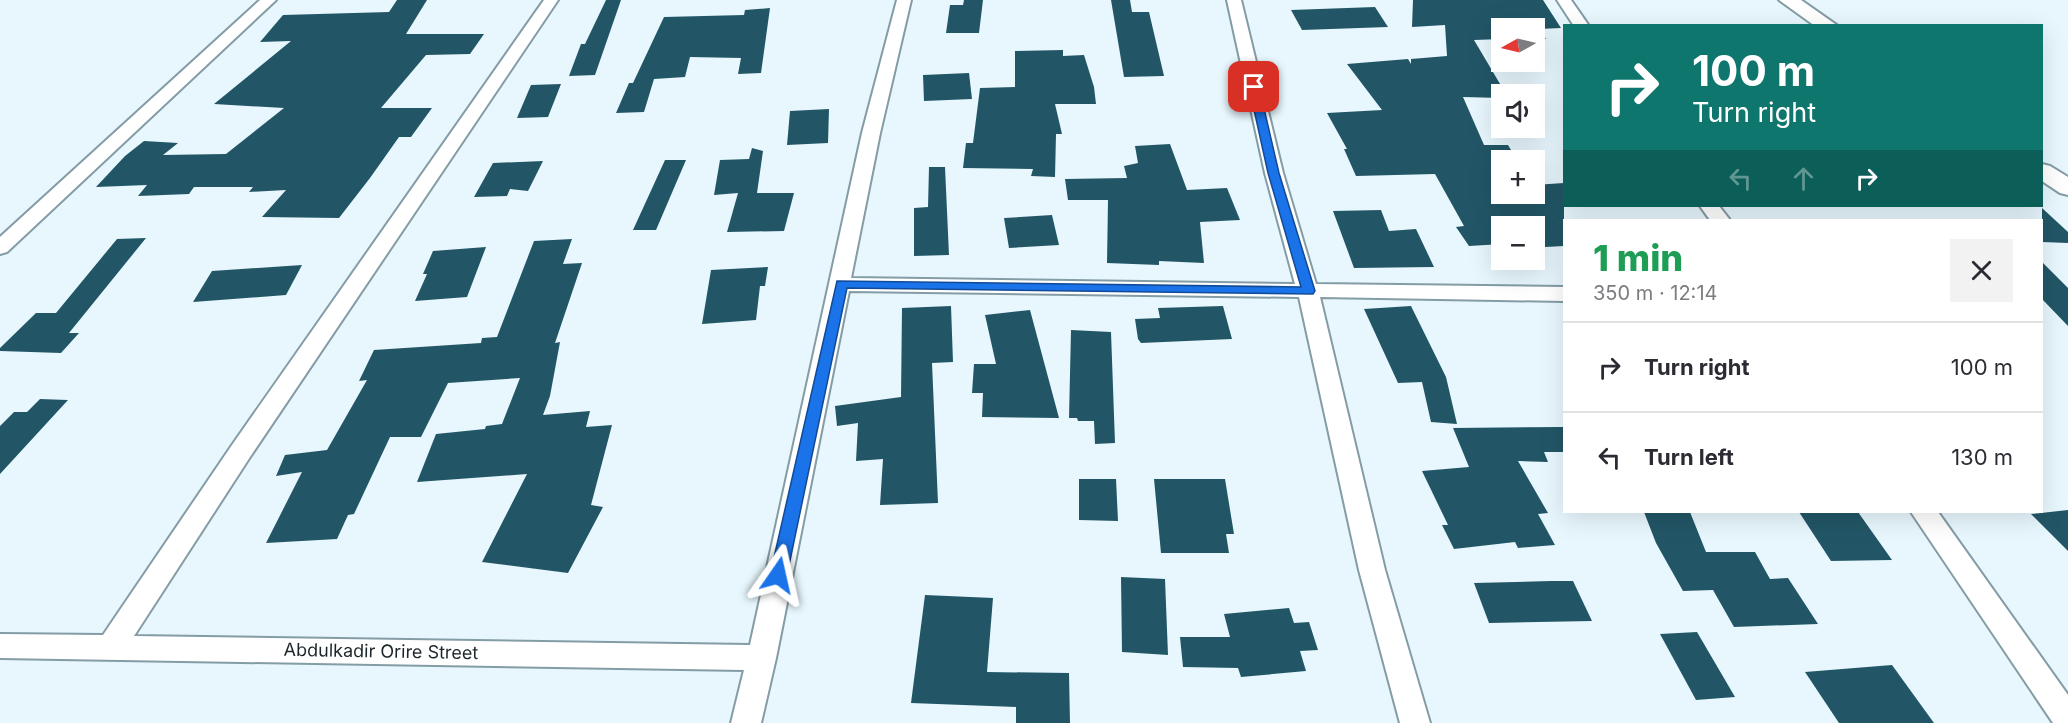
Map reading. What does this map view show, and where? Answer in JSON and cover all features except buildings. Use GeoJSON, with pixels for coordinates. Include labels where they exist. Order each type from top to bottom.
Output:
{"type":"FeatureCollection","features":[{"type":"Feature","properties":{"kind":"street"},"geometry":{"type":"LineString","coordinates":[[0,248],[269,0]]}},
{"type":"Feature","properties":{"kind":"street"},"geometry":{"type":"LineString","coordinates":[[110,649],[241,451],[551,0]]}},
{"type":"Feature","properties":{"kind":"street"},"geometry":{"type":"LineString","coordinates":[[746,723],[762,658],[872,133],[904,0]]}},
{"type":"Feature","properties":{"kind":"street"},"geometry":{"type":"LineString","coordinates":[[1234,0],[1274,173],[1308,291],[1372,570],[1415,723]]}},
{"type":"Feature","properties":{"kind":"street"},"geometry":{"type":"LineString","coordinates":[[1564,0],[1581,24]]}},
{"type":"Feature","properties":{"kind":"street"},"geometry":{"type":"LineString","coordinates":[[1768,0],[1806,24]]}},
{"type":"Feature","properties":{"kind":"street"},"geometry":{"type":"LineString","coordinates":[[1788,0],[1826,24]]}},
{"type":"Feature","properties":{"kind":"street"},"geometry":{"type":"LineString","coordinates":[[2043,157],[2068,173]]}},
{"type":"Feature","properties":{"kind":"street"},"geometry":{"type":"LineString","coordinates":[[2043,172],[2068,188]]}},
{"type":"Feature","properties":{"kind":"street"},"geometry":{"type":"LineString","coordinates":[[1710,207],[1719,219]]}},
{"type":"Feature","properties":{"kind":"street"},"geometry":{"type":"LineString","coordinates":[[841,284],[1563,294]]}},
{"type":"Feature","properties":{"kind":"street"},"geometry":{"type":"LineString","coordinates":[[1925,513],[2068,720]]}},
{"type":"Feature","properties":{"kind":"street","name":"Abdulkadir Orire Street"},"geometry":{"type":"LineString","coordinates":[[0,646],[507,652],[762,658]]}},
{"type":"Feature","properties":{"kind":"route"},"geometry":{"type":"LineString","coordinates":[[778,575],[841,284],[1308,291],[1274,173],[1254,87]]}}]}
